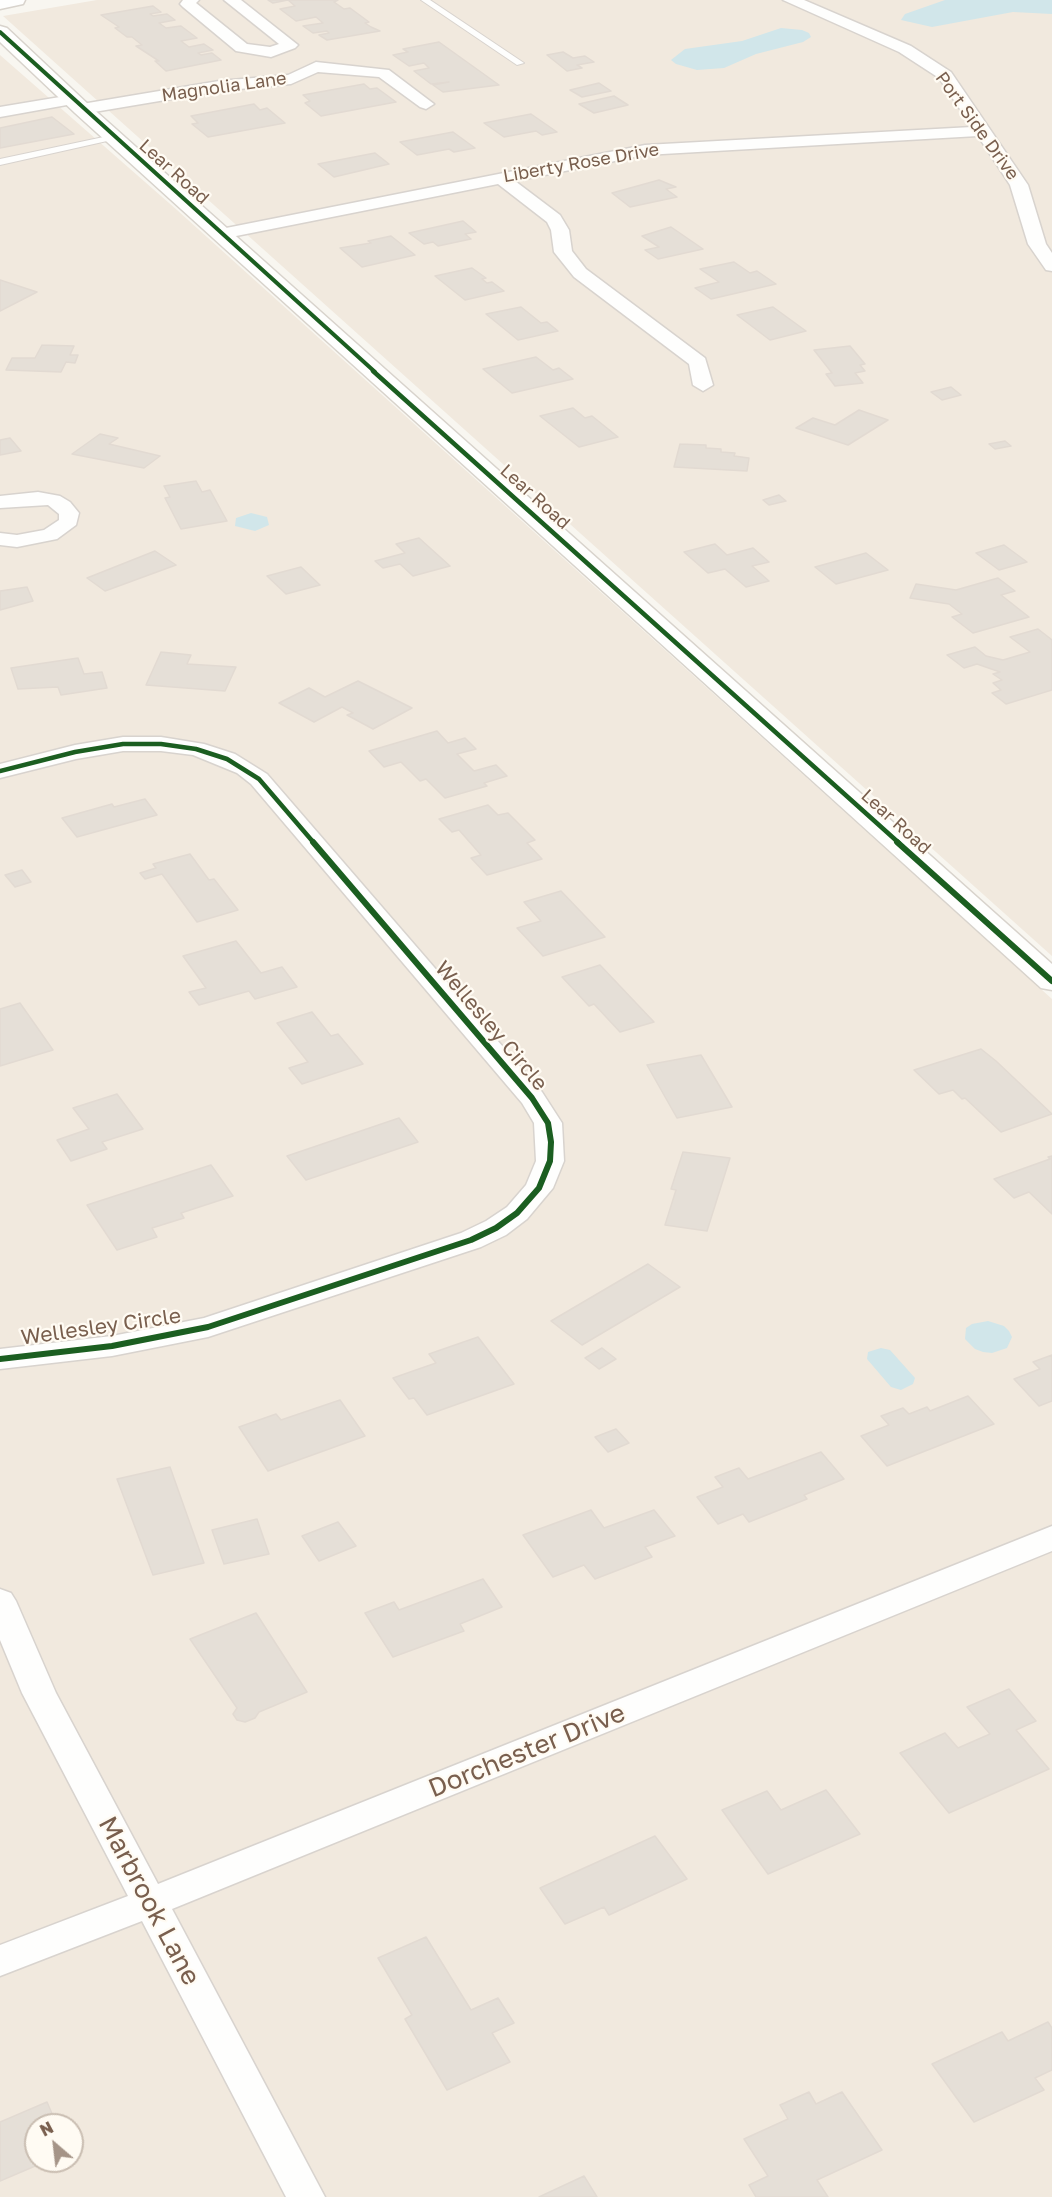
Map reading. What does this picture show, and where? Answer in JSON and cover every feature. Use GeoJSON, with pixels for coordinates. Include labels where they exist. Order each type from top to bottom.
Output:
{"type":"FeatureCollection","features":[{"type":"Feature","properties":{"kind":"street"},"geometry":{"type":"LineString","coordinates":[[0,3],[16,0]]}},
{"type":"Feature","properties":{"kind":"street"},"geometry":{"type":"LineString","coordinates":[[191,0],[188,4],[242,48],[262,53],[288,48],[310,55],[316,67]]}},
{"type":"Feature","properties":{"kind":"street"},"geometry":{"type":"LineString","coordinates":[[232,0],[289,42],[288,48]]}},
{"type":"Feature","properties":{"kind":"street","name":"Port Side Drive"},"geometry":{"type":"LineString","coordinates":[[791,0],[906,49],[945,75],[1019,184],[1034,236],[1052,266]]}},
{"type":"Feature","properties":{"kind":"street","name":"Lear Road"},"geometry":{"type":"LineString","coordinates":[[0,32],[77,105],[1052,981]]}},
{"type":"Feature","properties":{"kind":"street","name":"Magnolia Lane"},"geometry":{"type":"LineString","coordinates":[[0,112],[77,105],[291,78],[316,67],[383,73],[426,104]]}},
{"type":"Feature","properties":{"kind":"street","name":"Liberty Rose Drive"},"geometry":{"type":"LineString","coordinates":[[221,234],[645,150],[983,131]]}},
{"type":"Feature","properties":{"kind":"street"},"geometry":{"type":"LineString","coordinates":[[501,178],[554,219],[560,230],[563,252],[580,273],[698,362],[703,385]]}},
{"type":"Feature","properties":{"kind":"street"},"geometry":{"type":"LineString","coordinates":[[0,502],[38,498],[53,500],[69,513],[69,521],[50,535],[17,541],[0,539]]}},
{"type":"Feature","properties":{"kind":"street","name":"Wellesley Circle"},"geometry":{"type":"LineString","coordinates":[[0,771],[75,752],[123,744],[160,744],[196,749],[227,759],[245,768],[259,779],[532,1098],[548,1123],[551,1142],[550,1161],[539,1188],[517,1213],[496,1228],[471,1240],[208,1328],[112,1346],[0,1359]]}},
{"type":"Feature","properties":{"kind":"street","name":"Dorchester Drive"},"geometry":{"type":"LineString","coordinates":[[0,1960],[150,1903],[1052,1538]]}},
{"type":"Feature","properties":{"kind":"street","name":"Marbrook Lane"},"geometry":{"type":"LineString","coordinates":[[0,1601],[39,1694],[306,2197]]}},
{"type":"Feature","properties":{"kind":"lane"},"geometry":{"type":"LineString","coordinates":[[425,0],[520,63]]}},
{"type":"Feature","properties":{"kind":"lane"},"geometry":{"type":"LineString","coordinates":[[0,162],[113,137]]}},
{"type":"Feature","properties":{"kind":"shaded area"},"geometry":{"type":"Polygon","coordinates":[[[97,0],[1052,0],[1052,956],[3,16],[97,0]]]}},
{"type":"Feature","properties":{"kind":"shaded area"},"geometry":{"type":"Polygon","coordinates":[[[945,0],[1052,0],[1052,14],[1013,12],[932,27],[901,20],[905,14],[945,0]]]}},
{"type":"Feature","properties":{"kind":"shaded area"},"geometry":{"type":"Polygon","coordinates":[[[781,28],[802,30],[809,33],[811,37],[803,42],[756,54],[724,68],[697,70],[676,64],[671,60],[685,49],[742,41],[781,28]]]}},
{"type":"Feature","properties":{"kind":"shaded area"},"geometry":{"type":"Polygon","coordinates":[[[0,55],[177,210],[1052,999],[1052,2197],[0,2197],[0,55]]]}},
{"type":"Feature","properties":{"kind":"shaded area"},"geometry":{"type":"Polygon","coordinates":[[[251,513],[267,517],[269,525],[255,531],[235,526],[236,518],[251,513]]]}},
{"type":"Feature","properties":{"kind":"shaded area"},"geometry":{"type":"Polygon","coordinates":[[[988,1321],[1004,1326],[1009,1331],[1012,1337],[1007,1348],[992,1353],[983,1352],[975,1349],[965,1339],[966,1328],[972,1324],[988,1321]]]}},
{"type":"Feature","properties":{"kind":"shaded area"},"geometry":{"type":"Polygon","coordinates":[[[881,1348],[890,1350],[915,1378],[913,1384],[901,1390],[891,1387],[867,1359],[868,1352],[881,1348]]]}},
{"type":"Feature","properties":{"kind":"building"},"geometry":{"type":"Polygon","coordinates":[[[268,0],[288,0],[273,3],[268,0]]]}},
{"type":"Feature","properties":{"kind":"building"},"geometry":{"type":"Polygon","coordinates":[[[288,0],[338,0],[334,2],[344,9],[350,8],[369,22],[365,23],[380,31],[327,40],[319,35],[329,33],[327,31],[313,33],[303,26],[323,23],[316,17],[296,21],[280,9],[295,6],[288,0]]]}},
{"type":"Feature","properties":{"kind":"building"},"geometry":{"type":"Polygon","coordinates":[[[153,6],[161,12],[150,14],[153,16],[167,14],[175,20],[159,23],[166,28],[181,26],[197,38],[181,41],[189,47],[204,44],[213,50],[198,53],[201,55],[212,53],[221,60],[166,71],[155,61],[159,61],[136,46],[142,45],[132,37],[127,37],[115,28],[119,27],[101,15],[153,6]]]}},
{"type":"Feature","properties":{"kind":"building"},"geometry":{"type":"Polygon","coordinates":[[[439,42],[499,85],[443,92],[433,85],[449,82],[431,84],[414,71],[429,68],[424,63],[409,66],[393,55],[408,52],[403,49],[439,42]]]}},
{"type":"Feature","properties":{"kind":"building"},"geometry":{"type":"Polygon","coordinates":[[[563,52],[573,58],[585,56],[594,62],[577,65],[582,68],[567,71],[547,55],[563,52]]]}},
{"type":"Feature","properties":{"kind":"building"},"geometry":{"type":"Polygon","coordinates":[[[599,83],[611,91],[582,97],[570,90],[599,83]]]}},
{"type":"Feature","properties":{"kind":"building"},"geometry":{"type":"Polygon","coordinates":[[[364,84],[370,89],[377,88],[396,102],[321,116],[305,103],[310,101],[303,95],[364,84]]]}},
{"type":"Feature","properties":{"kind":"building"},"geometry":{"type":"Polygon","coordinates":[[[614,96],[628,105],[594,113],[579,104],[614,96]]]}},
{"type":"Feature","properties":{"kind":"building"},"geometry":{"type":"Polygon","coordinates":[[[254,104],[260,110],[267,108],[285,123],[208,137],[192,124],[198,123],[191,116],[254,104]]]}},
{"type":"Feature","properties":{"kind":"building"},"geometry":{"type":"Polygon","coordinates":[[[531,114],[557,132],[542,135],[536,131],[504,137],[484,123],[531,114]]]}},
{"type":"Feature","properties":{"kind":"building"},"geometry":{"type":"Polygon","coordinates":[[[52,117],[74,134],[0,148],[0,128],[52,117]]]}},
{"type":"Feature","properties":{"kind":"building"},"geometry":{"type":"Polygon","coordinates":[[[453,132],[475,148],[454,152],[449,149],[417,155],[400,142],[453,132]]]}},
{"type":"Feature","properties":{"kind":"building"},"geometry":{"type":"Polygon","coordinates":[[[375,153],[389,164],[334,177],[318,164],[375,153]]]}},
{"type":"Feature","properties":{"kind":"building"},"geometry":{"type":"Polygon","coordinates":[[[659,180],[676,187],[666,189],[677,197],[630,207],[612,193],[659,180]]]}},
{"type":"Feature","properties":{"kind":"building"},"geometry":{"type":"Polygon","coordinates":[[[463,221],[476,232],[465,234],[471,239],[438,246],[433,242],[424,244],[409,233],[463,221]]]}},
{"type":"Feature","properties":{"kind":"building"},"geometry":{"type":"Polygon","coordinates":[[[671,227],[703,249],[658,259],[645,250],[659,247],[642,236],[671,227]]]}},
{"type":"Feature","properties":{"kind":"building"},"geometry":{"type":"Polygon","coordinates":[[[391,236],[415,255],[362,267],[340,248],[371,243],[368,241],[391,236]]]}},
{"type":"Feature","properties":{"kind":"building"},"geometry":{"type":"Polygon","coordinates":[[[734,262],[750,273],[757,271],[776,284],[711,299],[695,288],[719,282],[700,269],[734,262]]]}},
{"type":"Feature","properties":{"kind":"building"},"geometry":{"type":"Polygon","coordinates":[[[472,268],[486,278],[482,279],[487,283],[492,282],[504,291],[465,300],[435,276],[472,268]]]}},
{"type":"Feature","properties":{"kind":"building"},"geometry":{"type":"Polygon","coordinates":[[[0,280],[37,292],[0,311],[0,280]]]}},
{"type":"Feature","properties":{"kind":"building"},"geometry":{"type":"Polygon","coordinates":[[[521,307],[541,323],[547,322],[558,331],[518,340],[486,314],[521,307]]]}},
{"type":"Feature","properties":{"kind":"building"},"geometry":{"type":"Polygon","coordinates":[[[773,307],[806,331],[770,340],[737,315],[773,307]]]}},
{"type":"Feature","properties":{"kind":"building"},"geometry":{"type":"Polygon","coordinates":[[[42,345],[74,346],[70,355],[78,355],[75,363],[66,362],[61,372],[6,370],[12,358],[35,358],[42,345]]]}},
{"type":"Feature","properties":{"kind":"building"},"geometry":{"type":"Polygon","coordinates":[[[850,346],[865,364],[860,365],[865,371],[855,373],[863,383],[835,386],[826,374],[832,373],[814,350],[850,346]]]}},
{"type":"Feature","properties":{"kind":"building"},"geometry":{"type":"Polygon","coordinates":[[[536,357],[553,370],[559,368],[573,379],[512,393],[483,369],[536,357]]]}},
{"type":"Feature","properties":{"kind":"building"},"geometry":{"type":"Polygon","coordinates":[[[951,387],[961,395],[942,400],[931,392],[951,387]]]}},
{"type":"Feature","properties":{"kind":"building"},"geometry":{"type":"Polygon","coordinates":[[[573,408],[585,418],[592,416],[618,437],[579,447],[540,416],[573,408]]]}},
{"type":"Feature","properties":{"kind":"building"},"geometry":{"type":"Polygon","coordinates":[[[859,410],[888,420],[848,445],[796,428],[813,418],[835,425],[859,410]]]}},
{"type":"Feature","properties":{"kind":"building"},"geometry":{"type":"Polygon","coordinates":[[[100,434],[118,438],[109,444],[160,456],[144,468],[72,454],[100,434]]]}},
{"type":"Feature","properties":{"kind":"building"},"geometry":{"type":"Polygon","coordinates":[[[10,438],[21,451],[0,455],[0,440],[10,438]]]}},
{"type":"Feature","properties":{"kind":"building"},"geometry":{"type":"Polygon","coordinates":[[[1005,441],[1011,446],[995,449],[989,444],[1005,441]]]}},
{"type":"Feature","properties":{"kind":"building"},"geometry":{"type":"Polygon","coordinates":[[[680,444],[706,445],[706,448],[721,449],[721,452],[735,453],[734,456],[749,458],[747,471],[674,467],[680,444]]]}},
{"type":"Feature","properties":{"kind":"building"},"geometry":{"type":"Polygon","coordinates":[[[196,481],[202,492],[210,490],[227,521],[181,529],[165,498],[170,497],[164,486],[196,481]]]}},
{"type":"Feature","properties":{"kind":"building"},"geometry":{"type":"Polygon","coordinates":[[[779,495],[786,501],[769,505],[763,500],[779,495]]]}},
{"type":"Feature","properties":{"kind":"building"},"geometry":{"type":"Polygon","coordinates":[[[419,538],[450,566],[413,576],[400,564],[383,568],[375,561],[405,553],[396,544],[419,538]]]}},
{"type":"Feature","properties":{"kind":"building"},"geometry":{"type":"Polygon","coordinates":[[[715,544],[727,555],[753,548],[769,562],[752,566],[769,581],[746,587],[725,569],[708,573],[684,552],[715,544]]]}},
{"type":"Feature","properties":{"kind":"building"},"geometry":{"type":"Polygon","coordinates":[[[1004,545],[1027,562],[999,570],[976,553],[1004,545]]]}},
{"type":"Feature","properties":{"kind":"building"},"geometry":{"type":"Polygon","coordinates":[[[155,551],[176,565],[105,591],[87,578],[155,551]]]}},
{"type":"Feature","properties":{"kind":"building"},"geometry":{"type":"Polygon","coordinates":[[[866,553],[888,570],[836,584],[815,567],[866,553]]]}},
{"type":"Feature","properties":{"kind":"building"},"geometry":{"type":"Polygon","coordinates":[[[301,567],[320,585],[286,594],[267,576],[301,567]]]}},
{"type":"Feature","properties":{"kind":"building"},"geometry":{"type":"Polygon","coordinates":[[[998,578],[1015,591],[1001,595],[1029,617],[973,633],[952,617],[962,614],[949,604],[910,598],[916,584],[956,590],[998,578]]]}},
{"type":"Feature","properties":{"kind":"building"},"geometry":{"type":"Polygon","coordinates":[[[27,587],[33,601],[0,610],[0,591],[27,587]]]}},
{"type":"Feature","properties":{"kind":"building"},"geometry":{"type":"Polygon","coordinates":[[[1038,629],[1052,640],[1052,690],[1006,704],[992,693],[1001,690],[993,683],[1002,680],[993,674],[1000,672],[977,664],[964,668],[947,655],[975,647],[986,656],[1003,660],[1030,652],[1010,637],[1038,629]]]}},
{"type":"Feature","properties":{"kind":"building"},"geometry":{"type":"Polygon","coordinates":[[[161,652],[191,655],[187,664],[236,667],[225,691],[146,685],[161,652]]]}},
{"type":"Feature","properties":{"kind":"building"},"geometry":{"type":"Polygon","coordinates":[[[78,658],[84,674],[102,672],[107,688],[61,695],[58,687],[18,689],[11,668],[78,658]]]}},
{"type":"Feature","properties":{"kind":"building"},"geometry":{"type":"Polygon","coordinates":[[[358,681],[412,708],[373,729],[347,715],[353,713],[342,707],[314,722],[279,703],[309,688],[325,697],[358,681]]]}},
{"type":"Feature","properties":{"kind":"building"},"geometry":{"type":"Polygon","coordinates":[[[437,731],[448,743],[465,738],[476,749],[457,754],[474,771],[496,765],[507,776],[484,783],[487,786],[445,798],[426,779],[420,781],[401,762],[384,767],[369,751],[437,731]]]}},
{"type":"Feature","properties":{"kind":"building"},"geometry":{"type":"Polygon","coordinates":[[[145,799],[157,815],[77,837],[62,818],[112,804],[114,807],[145,799]]]}},
{"type":"Feature","properties":{"kind":"building"},"geometry":{"type":"Polygon","coordinates":[[[488,805],[498,815],[508,813],[535,840],[527,843],[542,859],[487,875],[471,858],[481,855],[459,830],[452,832],[439,819],[488,805]]]}},
{"type":"Feature","properties":{"kind":"building"},"geometry":{"type":"Polygon","coordinates":[[[190,854],[209,880],[214,879],[238,910],[197,922],[162,874],[145,879],[140,873],[156,868],[153,864],[190,854]]]}},
{"type":"Feature","properties":{"kind":"building"},"geometry":{"type":"Polygon","coordinates":[[[22,870],[31,882],[15,887],[5,875],[22,870]]]}},
{"type":"Feature","properties":{"kind":"building"},"geometry":{"type":"Polygon","coordinates":[[[561,891],[605,937],[543,956],[517,928],[541,921],[524,902],[561,891]]]}},
{"type":"Feature","properties":{"kind":"building"},"geometry":{"type":"Polygon","coordinates":[[[236,941],[261,973],[282,967],[297,987],[255,999],[249,991],[199,1005],[189,992],[206,988],[183,956],[236,941]]]}},
{"type":"Feature","properties":{"kind":"building"},"geometry":{"type":"Polygon","coordinates":[[[600,965],[654,1022],[620,1032],[594,1004],[589,1006],[562,977],[600,965]]]}},
{"type":"Feature","properties":{"kind":"building"},"geometry":{"type":"Polygon","coordinates":[[[20,1003],[53,1050],[0,1066],[0,1009],[20,1003]]]}},
{"type":"Feature","properties":{"kind":"building"},"geometry":{"type":"Polygon","coordinates":[[[312,1012],[331,1036],[338,1034],[363,1064],[302,1084],[289,1068],[308,1062],[277,1023],[312,1012]]]}},
{"type":"Feature","properties":{"kind":"building"},"geometry":{"type":"Polygon","coordinates":[[[981,1049],[1052,1114],[1001,1132],[965,1098],[962,1099],[953,1090],[939,1094],[914,1070],[981,1049]]]}},
{"type":"Feature","properties":{"kind":"building"},"geometry":{"type":"Polygon","coordinates":[[[701,1055],[732,1107],[677,1118],[647,1065],[701,1055]]]}},
{"type":"Feature","properties":{"kind":"building"},"geometry":{"type":"Polygon","coordinates":[[[117,1094],[143,1129],[102,1142],[107,1149],[71,1161],[57,1140],[89,1129],[73,1108],[117,1094]]]}},
{"type":"Feature","properties":{"kind":"building"},"geometry":{"type":"Polygon","coordinates":[[[399,1118],[418,1142],[306,1180],[287,1156],[399,1118]]]}},
{"type":"Feature","properties":{"kind":"building"},"geometry":{"type":"Polygon","coordinates":[[[683,1152],[730,1158],[707,1231],[665,1225],[676,1190],[671,1189],[683,1152]]]}},
{"type":"Feature","properties":{"kind":"building"},"geometry":{"type":"Polygon","coordinates":[[[1052,1156],[1052,1214],[1029,1192],[1014,1198],[994,1179],[1050,1159],[1048,1157],[1052,1156]]]}},
{"type":"Feature","properties":{"kind":"building"},"geometry":{"type":"Polygon","coordinates":[[[211,1165],[233,1196],[181,1213],[184,1218],[152,1228],[157,1237],[117,1250],[87,1205],[211,1165]]]}},
{"type":"Feature","properties":{"kind":"building"},"geometry":{"type":"Polygon","coordinates":[[[648,1264],[680,1287],[582,1345],[551,1321],[648,1264]]]}},
{"type":"Feature","properties":{"kind":"building"},"geometry":{"type":"Polygon","coordinates":[[[478,1337],[514,1384],[427,1415],[414,1398],[409,1399],[393,1378],[436,1363],[429,1354],[478,1337]]]}},
{"type":"Feature","properties":{"kind":"building"},"geometry":{"type":"Polygon","coordinates":[[[602,1348],[616,1359],[599,1369],[585,1358],[602,1348]]]}},
{"type":"Feature","properties":{"kind":"building"},"geometry":{"type":"Polygon","coordinates":[[[1052,1355],[1052,1401],[1039,1406],[1014,1379],[1040,1369],[1033,1362],[1052,1355]]]}},
{"type":"Feature","properties":{"kind":"building"},"geometry":{"type":"Polygon","coordinates":[[[968,1396],[994,1424],[887,1466],[861,1436],[889,1425],[881,1416],[903,1408],[909,1414],[927,1407],[930,1411],[968,1396]]]}},
{"type":"Feature","properties":{"kind":"building"},"geometry":{"type":"Polygon","coordinates":[[[340,1400],[365,1436],[268,1471],[239,1427],[276,1414],[281,1420],[340,1400]]]}},
{"type":"Feature","properties":{"kind":"building"},"geometry":{"type":"Polygon","coordinates":[[[616,1429],[629,1443],[608,1452],[595,1437],[616,1429]]]}},
{"type":"Feature","properties":{"kind":"building"},"geometry":{"type":"Polygon","coordinates":[[[821,1452],[844,1479],[804,1495],[807,1499],[749,1522],[743,1514],[718,1524],[697,1497],[723,1487],[715,1477],[739,1468],[748,1479],[821,1452]]]}},
{"type":"Feature","properties":{"kind":"building"},"geometry":{"type":"Polygon","coordinates":[[[170,1467],[204,1563],[153,1575],[117,1479],[170,1467]]]}},
{"type":"Feature","properties":{"kind":"building"},"geometry":{"type":"Polygon","coordinates":[[[591,1510],[604,1528],[654,1510],[675,1536],[645,1547],[652,1557],[595,1579],[584,1565],[553,1577],[523,1535],[591,1510]]]}},
{"type":"Feature","properties":{"kind":"building"},"geometry":{"type":"Polygon","coordinates":[[[257,1519],[269,1554],[224,1564],[212,1530],[257,1519]]]}},
{"type":"Feature","properties":{"kind":"building"},"geometry":{"type":"Polygon","coordinates":[[[338,1522],[356,1546],[319,1561],[302,1536],[338,1522]]]}},
{"type":"Feature","properties":{"kind":"building"},"geometry":{"type":"Polygon","coordinates":[[[483,1579],[502,1607],[460,1624],[464,1631],[393,1657],[365,1613],[394,1602],[399,1610],[483,1579]]]}},
{"type":"Feature","properties":{"kind":"building"},"geometry":{"type":"Polygon","coordinates":[[[256,1613],[307,1692],[259,1712],[255,1718],[245,1722],[237,1720],[233,1714],[237,1708],[190,1639],[256,1613]]]}},
{"type":"Feature","properties":{"kind":"building"},"geometry":{"type":"Polygon","coordinates":[[[1009,1689],[1036,1721],[1016,1730],[1049,1769],[949,1813],[900,1753],[945,1733],[958,1748],[990,1734],[967,1707],[1009,1689]]]}},
{"type":"Feature","properties":{"kind":"building"},"geometry":{"type":"Polygon","coordinates":[[[826,1790],[860,1834],[768,1874],[722,1810],[767,1791],[781,1810],[826,1790]]]}},
{"type":"Feature","properties":{"kind":"building"},"geometry":{"type":"Polygon","coordinates":[[[655,1836],[687,1879],[609,1915],[604,1907],[565,1924],[540,1888],[655,1836]]]}},
{"type":"Feature","properties":{"kind":"building"},"geometry":{"type":"Polygon","coordinates":[[[426,1937],[471,2010],[498,1998],[514,2023],[492,2033],[510,2062],[447,2090],[405,2019],[412,2015],[378,1958],[426,1937]]]}},
{"type":"Feature","properties":{"kind":"building"},"geometry":{"type":"Polygon","coordinates":[[[1048,2022],[1052,2028],[1052,2070],[1035,2078],[1044,2090],[974,2122],[932,2064],[1002,2032],[1008,2041],[1048,2022]]]}},
{"type":"Feature","properties":{"kind":"building"},"geometry":{"type":"Polygon","coordinates":[[[809,2092],[816,2104],[842,2092],[882,2150],[817,2180],[828,2197],[756,2197],[749,2185],[768,2176],[744,2139],[788,2119],[780,2105],[809,2092]]]}},
{"type":"Feature","properties":{"kind":"building"},"geometry":{"type":"Polygon","coordinates":[[[47,2102],[52,2113],[24,2113],[24,2171],[0,2181],[0,2122],[47,2102]]]}},
{"type":"Feature","properties":{"kind":"building"},"geometry":{"type":"Polygon","coordinates":[[[584,2176],[597,2197],[539,2197],[584,2176]]]}},
{"type":"Feature","properties":{"kind":"cycle path"},"geometry":{"type":"LineString","coordinates":[[0,32],[82,109],[1052,981]]}},
{"type":"Feature","properties":{"kind":"cycle path"},"geometry":{"type":"LineString","coordinates":[[0,771],[75,752],[123,744],[161,744],[196,749],[227,759],[245,768],[259,779],[532,1098],[548,1123],[551,1142],[550,1161],[539,1188],[517,1213],[496,1228],[471,1240],[208,1327],[112,1346],[0,1359]]}}]}
